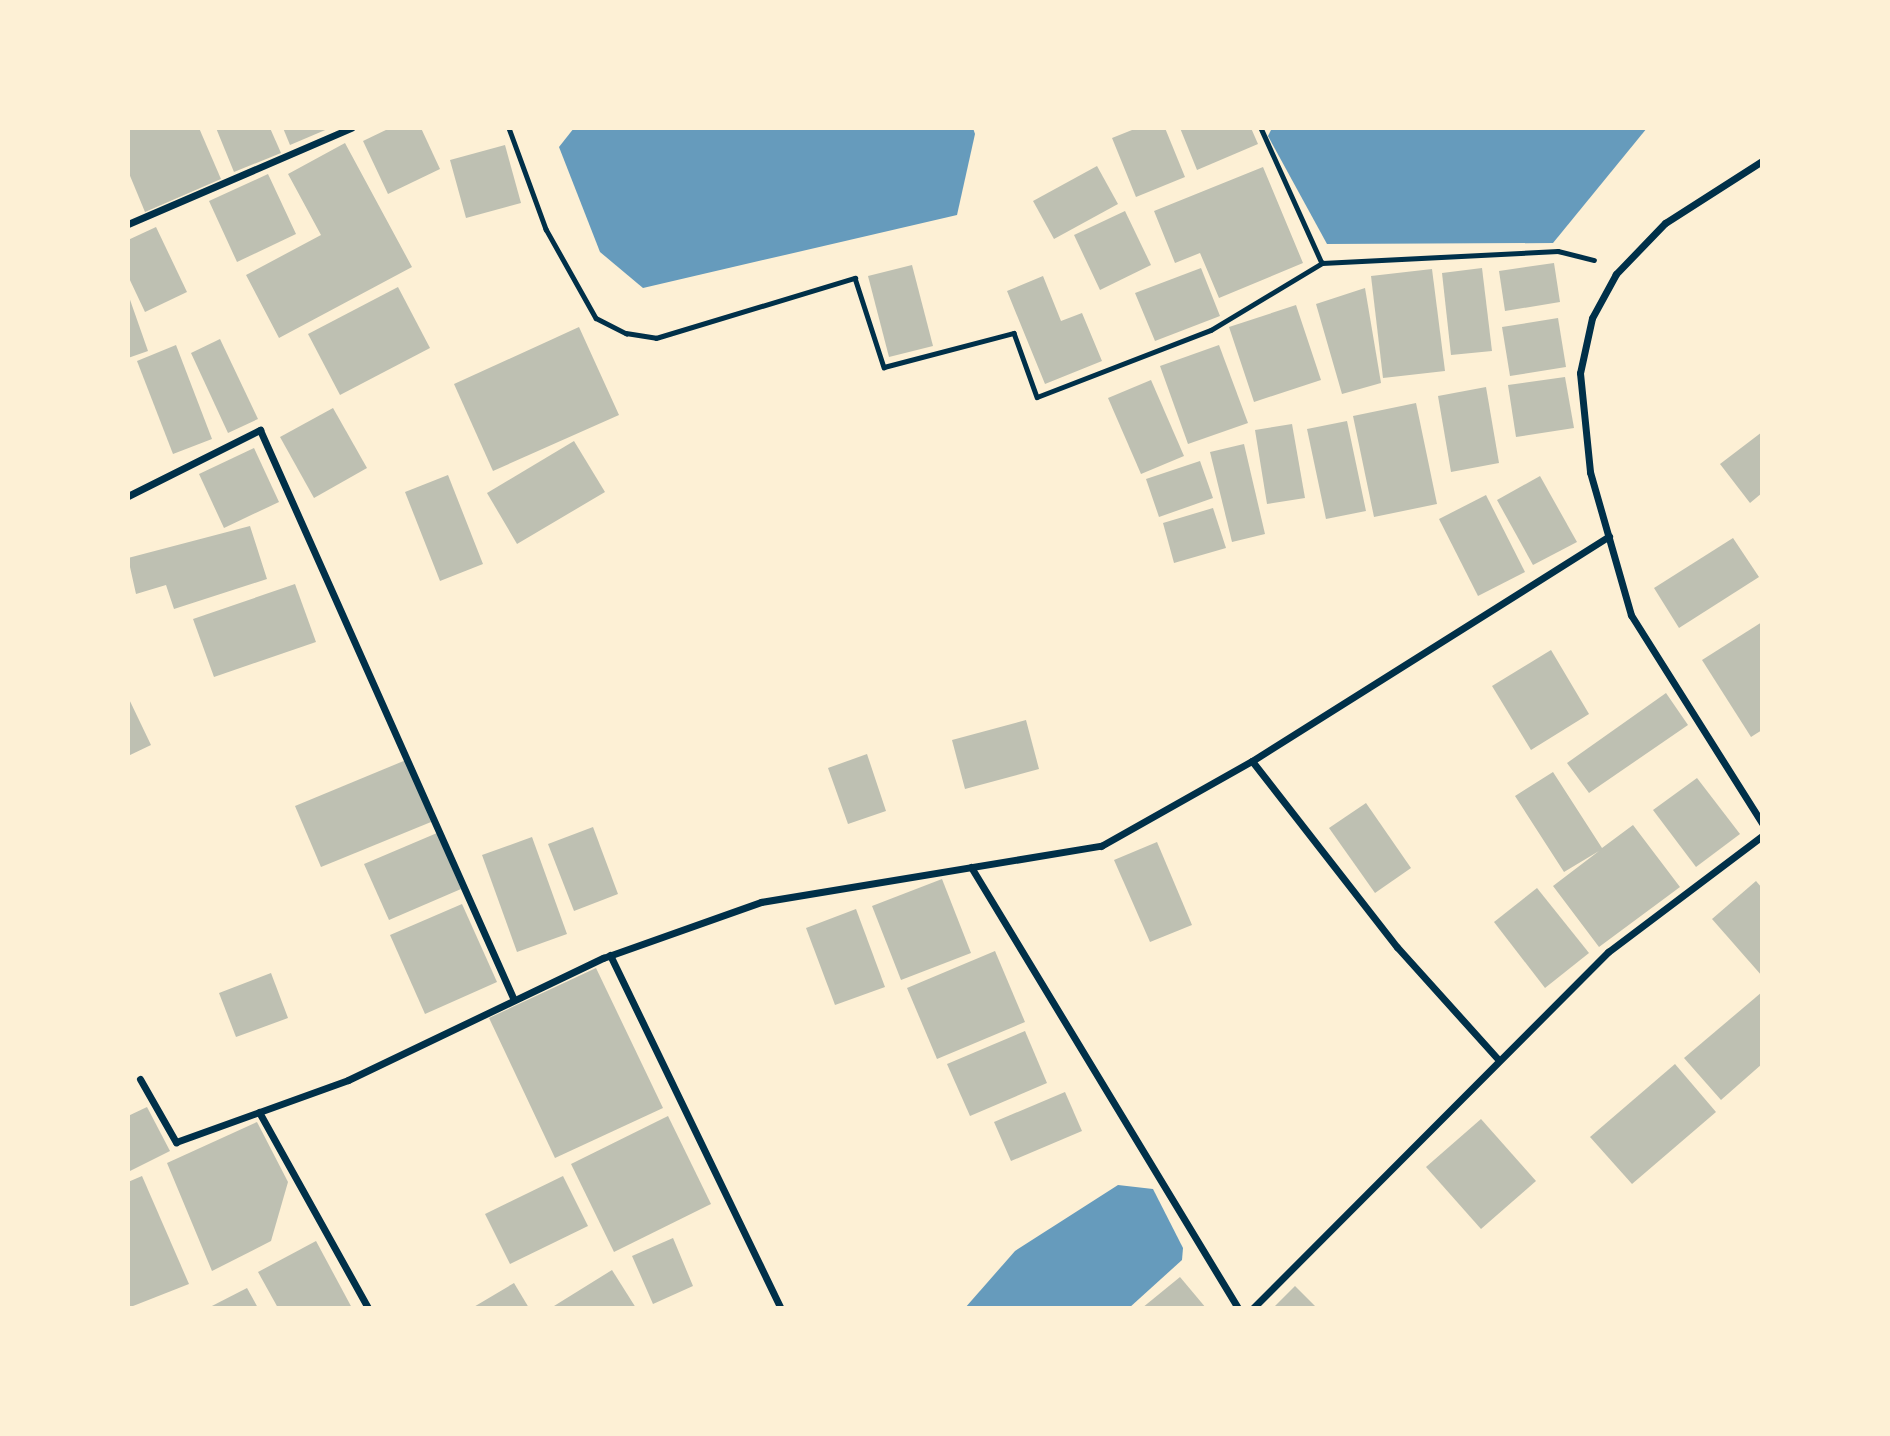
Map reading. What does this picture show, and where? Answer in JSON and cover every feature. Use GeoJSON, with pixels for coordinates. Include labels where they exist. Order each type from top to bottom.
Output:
{"type":"FeatureCollection","features":[{"type":"Feature","properties":{"kind":"street"},"geometry":{"type":"LineString","coordinates":[[128,224],[351,128]]}},
{"type":"Feature","properties":{"kind":"street"},"geometry":{"type":"LineString","coordinates":[[1762,161],[1665,223],[1616,274],[1592,318],[1580,373],[1590,472],[1631,615],[1762,823]]}},
{"type":"Feature","properties":{"kind":"street"},"geometry":{"type":"LineString","coordinates":[[128,496],[260,430],[514,1000]]}},
{"type":"Feature","properties":{"kind":"street"},"geometry":{"type":"LineString","coordinates":[[140,1079],[176,1142],[348,1080],[610,955],[761,902],[1101,846],[1252,761],[1609,536]]}},
{"type":"Feature","properties":{"kind":"street"},"geometry":{"type":"LineString","coordinates":[[1252,761],[1397,947],[1497,1058]]}},
{"type":"Feature","properties":{"kind":"street"},"geometry":{"type":"LineString","coordinates":[[1253,1308],[1497,1058],[1608,952],[1762,836]]}},
{"type":"Feature","properties":{"kind":"street"},"geometry":{"type":"LineString","coordinates":[[971,867],[1238,1308]]}},
{"type":"Feature","properties":{"kind":"street"},"geometry":{"type":"LineString","coordinates":[[610,955],[781,1308]]}},
{"type":"Feature","properties":{"kind":"street"},"geometry":{"type":"LineString","coordinates":[[259,1112],[368,1308]]}},
{"type":"Feature","properties":{"kind":"path"},"geometry":{"type":"LineString","coordinates":[[509,128],[546,229],[596,318],[626,333],[656,338],[855,278],[884,367],[1014,333],[1037,397],[1211,330],[1322,263],[1558,251],[1587,255],[1616,274]]}},
{"type":"Feature","properties":{"kind":"path"},"geometry":{"type":"LineString","coordinates":[[1261,128],[1322,263]]}},
{"type":"Feature","properties":{"kind":"water"},"geometry":{"type":"Polygon","coordinates":[[[574,128],[973,128],[975,134],[957,215],[643,288],[600,252],[559,147],[574,128]]]}},
{"type":"Feature","properties":{"kind":"water"},"geometry":{"type":"Polygon","coordinates":[[[1272,128],[1647,128],[1553,243],[1327,244],[1268,136],[1272,128]]]}},
{"type":"Feature","properties":{"kind":"water"},"geometry":{"type":"Polygon","coordinates":[[[1118,1185],[1153,1189],[1183,1248],[1182,1260],[1129,1308],[965,1308],[1015,1251],[1118,1185]]]}},
{"type":"Feature","properties":{"kind":"building"},"geometry":{"type":"Polygon","coordinates":[[[128,128],[199,128],[221,179],[145,212],[128,171],[128,128]]]}},
{"type":"Feature","properties":{"kind":"building"},"geometry":{"type":"Polygon","coordinates":[[[216,128],[270,128],[281,153],[234,172],[216,128]]]}},
{"type":"Feature","properties":{"kind":"building"},"geometry":{"type":"Polygon","coordinates":[[[283,128],[330,128],[290,145],[283,128]]]}},
{"type":"Feature","properties":{"kind":"building"},"geometry":{"type":"Polygon","coordinates":[[[390,128],[421,128],[440,169],[388,194],[363,141],[390,128]]]}},
{"type":"Feature","properties":{"kind":"building"},"geometry":{"type":"Polygon","coordinates":[[[1137,128],[1165,128],[1185,177],[1136,197],[1112,138],[1137,128]]]}},
{"type":"Feature","properties":{"kind":"building"},"geometry":{"type":"Polygon","coordinates":[[[1180,128],[1251,128],[1258,144],[1197,170],[1180,128]]]}},
{"type":"Feature","properties":{"kind":"building"},"geometry":{"type":"Polygon","coordinates":[[[345,143],[412,267],[279,338],[246,275],[321,235],[288,174],[345,143]]]}},
{"type":"Feature","properties":{"kind":"building"},"geometry":{"type":"Polygon","coordinates":[[[505,145],[521,203],[466,218],[450,160],[505,145]]]}},
{"type":"Feature","properties":{"kind":"building"},"geometry":{"type":"Polygon","coordinates":[[[1097,166],[1118,204],[1054,239],[1033,201],[1097,166]]]}},
{"type":"Feature","properties":{"kind":"building"},"geometry":{"type":"Polygon","coordinates":[[[1263,167],[1303,263],[1219,298],[1200,253],[1175,263],[1154,211],[1263,167]]]}},
{"type":"Feature","properties":{"kind":"building"},"geometry":{"type":"Polygon","coordinates":[[[268,174],[296,234],[237,262],[209,201],[268,174]]]}},
{"type":"Feature","properties":{"kind":"building"},"geometry":{"type":"Polygon","coordinates":[[[1125,211],[1151,265],[1100,290],[1074,235],[1125,211]]]}},
{"type":"Feature","properties":{"kind":"building"},"geometry":{"type":"Polygon","coordinates":[[[156,227],[187,292],[145,312],[128,276],[128,240],[156,227]]]}},
{"type":"Feature","properties":{"kind":"building"},"geometry":{"type":"Polygon","coordinates":[[[1554,263],[1560,302],[1505,311],[1499,271],[1554,263]]]}},
{"type":"Feature","properties":{"kind":"building"},"geometry":{"type":"Polygon","coordinates":[[[912,265],[933,346],[889,357],[868,276],[912,265]]]}},
{"type":"Feature","properties":{"kind":"building"},"geometry":{"type":"Polygon","coordinates":[[[1201,268],[1220,316],[1155,341],[1135,293],[1201,268]]]}},
{"type":"Feature","properties":{"kind":"building"},"geometry":{"type":"Polygon","coordinates":[[[1482,268],[1492,351],[1451,355],[1442,273],[1482,268]]]}},
{"type":"Feature","properties":{"kind":"building"},"geometry":{"type":"Polygon","coordinates":[[[1432,269],[1445,371],[1383,378],[1371,276],[1432,269]]]}},
{"type":"Feature","properties":{"kind":"building"},"geometry":{"type":"Polygon","coordinates":[[[1043,276],[1061,321],[1082,313],[1102,361],[1045,384],[1007,291],[1043,276]]]}},
{"type":"Feature","properties":{"kind":"building"},"geometry":{"type":"Polygon","coordinates":[[[398,287],[430,348],[340,395],[308,334],[398,287]]]}},
{"type":"Feature","properties":{"kind":"building"},"geometry":{"type":"Polygon","coordinates":[[[1365,288],[1381,383],[1342,394],[1316,304],[1365,288]]]}},
{"type":"Feature","properties":{"kind":"building"},"geometry":{"type":"Polygon","coordinates":[[[128,294],[148,351],[128,358],[128,294]]]}},
{"type":"Feature","properties":{"kind":"building"},"geometry":{"type":"Polygon","coordinates":[[[1296,305],[1321,380],[1254,402],[1229,327],[1296,305]]]}},
{"type":"Feature","properties":{"kind":"building"},"geometry":{"type":"Polygon","coordinates":[[[1558,318],[1566,367],[1510,376],[1502,327],[1558,318]]]}},
{"type":"Feature","properties":{"kind":"building"},"geometry":{"type":"Polygon","coordinates":[[[579,327],[619,415],[493,471],[454,384],[579,327]]]}},
{"type":"Feature","properties":{"kind":"building"},"geometry":{"type":"Polygon","coordinates":[[[220,339],[258,419],[228,433],[191,353],[220,339]]]}},
{"type":"Feature","properties":{"kind":"building"},"geometry":{"type":"Polygon","coordinates":[[[176,345],[212,439],[173,454],[137,361],[176,345]]]}},
{"type":"Feature","properties":{"kind":"building"},"geometry":{"type":"Polygon","coordinates":[[[1219,345],[1248,423],[1188,444],[1160,366],[1219,345]]]}},
{"type":"Feature","properties":{"kind":"building"},"geometry":{"type":"Polygon","coordinates":[[[1565,377],[1574,428],[1516,437],[1508,385],[1565,377]]]}},
{"type":"Feature","properties":{"kind":"building"},"geometry":{"type":"Polygon","coordinates":[[[1151,380],[1184,456],[1141,474],[1108,398],[1151,380]]]}},
{"type":"Feature","properties":{"kind":"building"},"geometry":{"type":"Polygon","coordinates":[[[1486,387],[1499,463],[1451,472],[1438,396],[1486,387]]]}},
{"type":"Feature","properties":{"kind":"building"},"geometry":{"type":"Polygon","coordinates":[[[1416,403],[1437,504],[1374,517],[1353,416],[1416,403]]]}},
{"type":"Feature","properties":{"kind":"building"},"geometry":{"type":"Polygon","coordinates":[[[333,408],[367,468],[314,498],[280,437],[333,408]]]}},
{"type":"Feature","properties":{"kind":"building"},"geometry":{"type":"Polygon","coordinates":[[[1347,421],[1366,511],[1326,519],[1307,429],[1347,421]]]}},
{"type":"Feature","properties":{"kind":"building"},"geometry":{"type":"Polygon","coordinates":[[[1292,424],[1305,498],[1267,504],[1255,430],[1292,424]]]}},
{"type":"Feature","properties":{"kind":"building"},"geometry":{"type":"Polygon","coordinates":[[[1762,432],[1762,493],[1750,503],[1720,464],[1762,432]]]}},
{"type":"Feature","properties":{"kind":"building"},"geometry":{"type":"Polygon","coordinates":[[[574,441],[605,492],[517,544],[487,493],[574,441]]]}},
{"type":"Feature","properties":{"kind":"building"},"geometry":{"type":"Polygon","coordinates":[[[1244,444],[1265,534],[1232,542],[1210,452],[1244,444]]]}},
{"type":"Feature","properties":{"kind":"building"},"geometry":{"type":"Polygon","coordinates":[[[254,448],[279,502],[224,528],[199,474],[254,448]]]}},
{"type":"Feature","properties":{"kind":"building"},"geometry":{"type":"Polygon","coordinates":[[[1200,461],[1213,498],[1159,517],[1146,479],[1200,461]]]}},
{"type":"Feature","properties":{"kind":"building"},"geometry":{"type":"Polygon","coordinates":[[[448,475],[483,564],[440,581],[405,492],[448,475]]]}},
{"type":"Feature","properties":{"kind":"building"},"geometry":{"type":"Polygon","coordinates":[[[1540,476],[1577,542],[1533,565],[1497,500],[1540,476]]]}},
{"type":"Feature","properties":{"kind":"building"},"geometry":{"type":"Polygon","coordinates":[[[1486,495],[1525,572],[1478,596],[1439,519],[1486,495]]]}},
{"type":"Feature","properties":{"kind":"building"},"geometry":{"type":"Polygon","coordinates":[[[1213,508],[1226,548],[1174,563],[1163,523],[1213,508]]]}},
{"type":"Feature","properties":{"kind":"building"},"geometry":{"type":"Polygon","coordinates":[[[250,526],[267,579],[174,609],[166,585],[136,594],[128,558],[250,526]]]}},
{"type":"Feature","properties":{"kind":"building"},"geometry":{"type":"Polygon","coordinates":[[[1733,538],[1759,577],[1679,628],[1654,588],[1733,538]]]}},
{"type":"Feature","properties":{"kind":"building"},"geometry":{"type":"Polygon","coordinates":[[[295,584],[316,642],[214,677],[193,619],[295,584]]]}},
{"type":"Feature","properties":{"kind":"building"},"geometry":{"type":"Polygon","coordinates":[[[1762,622],[1762,730],[1751,737],[1702,660],[1762,622]]]}},
{"type":"Feature","properties":{"kind":"building"},"geometry":{"type":"Polygon","coordinates":[[[1551,650],[1589,714],[1531,750],[1492,686],[1551,650]]]}},
{"type":"Feature","properties":{"kind":"building"},"geometry":{"type":"Polygon","coordinates":[[[1666,693],[1688,725],[1589,793],[1567,763],[1666,693]]]}},
{"type":"Feature","properties":{"kind":"building"},"geometry":{"type":"Polygon","coordinates":[[[128,697],[151,745],[128,756],[128,697]]]}},
{"type":"Feature","properties":{"kind":"building"},"geometry":{"type":"Polygon","coordinates":[[[1026,720],[1039,769],[965,789],[952,740],[1026,720]]]}},
{"type":"Feature","properties":{"kind":"building"},"geometry":{"type":"Polygon","coordinates":[[[867,754],[886,811],[848,824],[828,768],[867,754]]]}},
{"type":"Feature","properties":{"kind":"building"},"geometry":{"type":"Polygon","coordinates":[[[406,760],[431,822],[321,867],[295,806],[406,760]]]}},
{"type":"Feature","properties":{"kind":"building"},"geometry":{"type":"Polygon","coordinates":[[[1553,772],[1602,848],[1633,825],[1680,887],[1599,947],[1553,886],[1599,851],[1564,872],[1515,796],[1553,772]]]}},
{"type":"Feature","properties":{"kind":"building"},"geometry":{"type":"Polygon","coordinates":[[[1697,778],[1740,834],[1696,867],[1653,810],[1697,778]]]}},
{"type":"Feature","properties":{"kind":"building"},"geometry":{"type":"Polygon","coordinates":[[[1366,803],[1411,868],[1375,893],[1329,828],[1366,803]]]}},
{"type":"Feature","properties":{"kind":"building"},"geometry":{"type":"Polygon","coordinates":[[[593,827],[618,894],[574,911],[548,844],[593,827]]]}},
{"type":"Feature","properties":{"kind":"building"},"geometry":{"type":"Polygon","coordinates":[[[437,833],[461,889],[389,920],[364,864],[437,833]]]}},
{"type":"Feature","properties":{"kind":"building"},"geometry":{"type":"Polygon","coordinates":[[[532,837],[567,934],[517,952],[482,855],[532,837]]]}},
{"type":"Feature","properties":{"kind":"building"},"geometry":{"type":"Polygon","coordinates":[[[1157,842],[1192,925],[1150,942],[1114,860],[1157,842]]]}},
{"type":"Feature","properties":{"kind":"building"},"geometry":{"type":"Polygon","coordinates":[[[942,879],[971,953],[901,980],[872,906],[942,879]]]}},
{"type":"Feature","properties":{"kind":"building"},"geometry":{"type":"Polygon","coordinates":[[[1756,881],[1762,888],[1762,976],[1712,919],[1756,881]]]}},
{"type":"Feature","properties":{"kind":"building"},"geometry":{"type":"Polygon","coordinates":[[[1537,888],[1589,953],[1545,988],[1494,922],[1537,888]]]}},
{"type":"Feature","properties":{"kind":"building"},"geometry":{"type":"Polygon","coordinates":[[[462,904],[497,982],[425,1014],[390,935],[462,904]]]}},
{"type":"Feature","properties":{"kind":"building"},"geometry":{"type":"Polygon","coordinates":[[[856,909],[885,987],[835,1005],[806,928],[856,909]]]}},
{"type":"Feature","properties":{"kind":"building"},"geometry":{"type":"Polygon","coordinates":[[[995,951],[1025,1022],[937,1059],[907,988],[995,951]]]}},
{"type":"Feature","properties":{"kind":"building"},"geometry":{"type":"Polygon","coordinates":[[[596,968],[663,1108],[555,1158],[489,1018],[596,968]]]}},
{"type":"Feature","properties":{"kind":"building"},"geometry":{"type":"Polygon","coordinates":[[[271,973],[288,1018],[236,1037],[219,993],[271,973]]]}},
{"type":"Feature","properties":{"kind":"building"},"geometry":{"type":"Polygon","coordinates":[[[1762,992],[1762,1064],[1721,1100],[1684,1058],[1762,992]]]}},
{"type":"Feature","properties":{"kind":"building"},"geometry":{"type":"Polygon","coordinates":[[[1025,1031],[1047,1083],[970,1116],[947,1064],[1025,1031]]]}},
{"type":"Feature","properties":{"kind":"building"},"geometry":{"type":"Polygon","coordinates":[[[1675,1064],[1716,1112],[1632,1184],[1590,1137],[1675,1064]]]}},
{"type":"Feature","properties":{"kind":"building"},"geometry":{"type":"Polygon","coordinates":[[[1065,1092],[1082,1131],[1011,1161],[994,1122],[1065,1092]]]}},
{"type":"Feature","properties":{"kind":"building"},"geometry":{"type":"Polygon","coordinates":[[[147,1107],[170,1151],[128,1172],[128,1116],[147,1107]]]}},
{"type":"Feature","properties":{"kind":"building"},"geometry":{"type":"Polygon","coordinates":[[[668,1116],[711,1204],[614,1252],[571,1164],[668,1116]]]}},
{"type":"Feature","properties":{"kind":"building"},"geometry":{"type":"Polygon","coordinates":[[[1481,1119],[1536,1181],[1481,1229],[1426,1167],[1481,1119]]]}},
{"type":"Feature","properties":{"kind":"building"},"geometry":{"type":"Polygon","coordinates":[[[257,1122],[288,1182],[271,1241],[212,1271],[167,1163],[257,1122]]]}},
{"type":"Feature","properties":{"kind":"building"},"geometry":{"type":"Polygon","coordinates":[[[142,1176],[189,1284],[128,1308],[128,1182],[142,1176]]]}},
{"type":"Feature","properties":{"kind":"building"},"geometry":{"type":"Polygon","coordinates":[[[563,1176],[588,1226],[510,1264],[485,1214],[563,1176]]]}},
{"type":"Feature","properties":{"kind":"building"},"geometry":{"type":"Polygon","coordinates":[[[673,1238],[693,1286],[653,1304],[632,1256],[673,1238]]]}},
{"type":"Feature","properties":{"kind":"building"},"geometry":{"type":"Polygon","coordinates":[[[316,1241],[352,1308],[278,1308],[258,1272],[316,1241]]]}},
{"type":"Feature","properties":{"kind":"building"},"geometry":{"type":"Polygon","coordinates":[[[612,1270],[636,1308],[554,1306],[612,1270]]]}},
{"type":"Feature","properties":{"kind":"building"},"geometry":{"type":"Polygon","coordinates":[[[1180,1277],[1206,1308],[1142,1308],[1180,1277]]]}},
{"type":"Feature","properties":{"kind":"building"},"geometry":{"type":"Polygon","coordinates":[[[514,1283],[529,1308],[472,1308],[514,1283]]]}},
{"type":"Feature","properties":{"kind":"building"},"geometry":{"type":"Polygon","coordinates":[[[1295,1286],[1317,1308],[1273,1308],[1295,1286]]]}},
{"type":"Feature","properties":{"kind":"building"},"geometry":{"type":"Polygon","coordinates":[[[247,1288],[258,1308],[208,1308],[247,1288]]]}}]}
